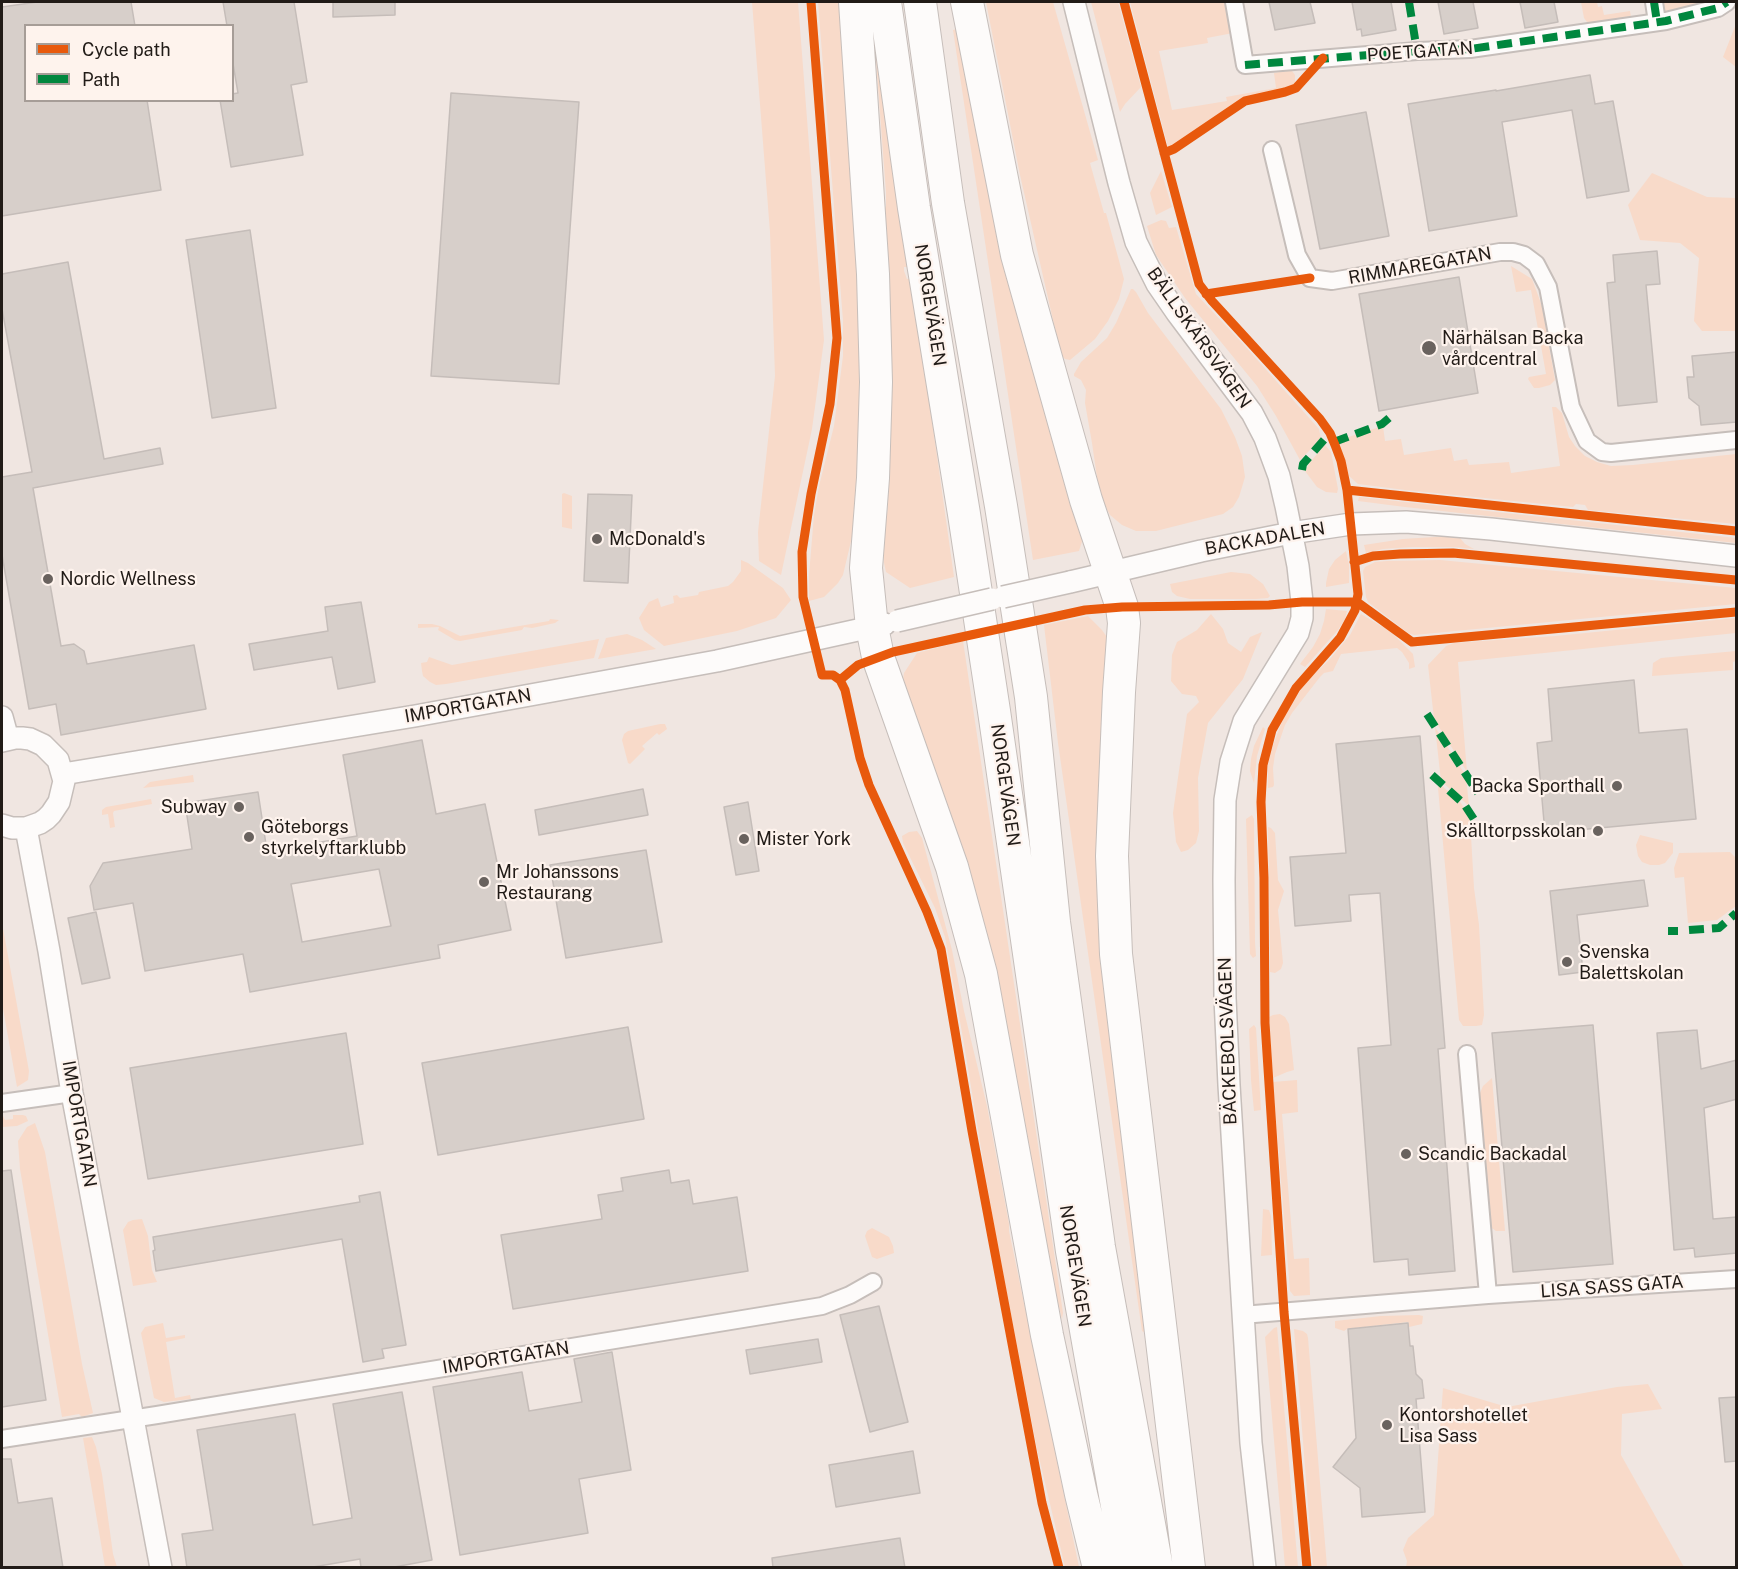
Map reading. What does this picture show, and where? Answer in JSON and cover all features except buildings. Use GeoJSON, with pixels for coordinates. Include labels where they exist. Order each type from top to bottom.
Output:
{"type":"FeatureCollection","features":[{"type":"Feature","properties":{"kind":"highway"},"geometry":{"type":"LineString","coordinates":[[855,2],[873,274],[876,382],[866,568],[885,624],[878,657],[952,867],[981,974],[1047,1335],[1099,1568]]}},
{"type":"Feature","properties":{"kind":"highway","name":"NORGEVÄGEN"},"geometry":{"type":"LineString","coordinates":[[885,2],[914,208],[994,711],[1072,1251],[1128,1568]]}},
{"type":"Feature","properties":{"kind":"highway","name":"NORGEVÄGEN"},"geometry":{"type":"LineString","coordinates":[[920,2],[948,203],[999,495],[1030,697],[1054,922],[1099,1247],[1157,1568]]}},
{"type":"Feature","properties":{"kind":"highway"},"geometry":{"type":"LineString","coordinates":[[967,2],[1017,255],[1086,500],[1122,607],[1124,623],[1112,856],[1116,954],[1189,1568]]}},
{"type":"Feature","properties":{"kind":"street","name":"BÄLLSKÄRSVÄGEN"},"geometry":{"type":"LineString","coordinates":[[1074,2],[1136,242],[1157,284],[1177,314],[1252,414],[1272,454],[1291,533]]}},
{"type":"Feature","properties":{"kind":"street","name":"POETGATAN"},"geometry":{"type":"LineString","coordinates":[[1234,2],[1245,65],[1470,49],[1658,22],[1718,8],[1727,2]]}},
{"type":"Feature","properties":{"kind":"street"},"geometry":{"type":"LineString","coordinates":[[1654,2],[1658,22]]}},
{"type":"Feature","properties":{"kind":"street","name":"RIMMAREGATAN"},"geometry":{"type":"LineString","coordinates":[[1272,150],[1296,255],[1310,278],[1332,281],[1500,252],[1524,255],[1536,264],[1548,287],[1571,407],[1587,441],[1602,452],[1611,453],[1737,440]]}},
{"type":"Feature","properties":{"kind":"street","name":"BACKADALEN"},"geometry":{"type":"LineString","coordinates":[[885,624],[1201,551],[1351,524],[1406,522],[1491,529],[1737,556]]}},
{"type":"Feature","properties":{"kind":"street","name":"BÄCKEBOLSVÄGEN"},"geometry":{"type":"LineString","coordinates":[[1265,1568],[1251,1443],[1242,1315],[1225,998],[1225,800],[1231,762],[1244,721],[1298,633],[1302,618],[1298,566],[1291,533]]}},
{"type":"Feature","properties":{"kind":"street","name":"IMPORTGATAN"},"geometry":{"type":"LineString","coordinates":[[63,774],[415,716],[717,660],[885,624]]}},
{"type":"Feature","properties":{"kind":"street"},"geometry":{"type":"LineString","coordinates":[[2,717],[5,740],[30,739],[43,745],[58,760],[63,774],[62,795],[56,808],[40,823],[26,828],[2,825]]}},
{"type":"Feature","properties":{"kind":"street","name":"IMPORTGATAN"},"geometry":{"type":"LineString","coordinates":[[26,828],[72,1093],[161,1568]]}},
{"type":"Feature","properties":{"kind":"street"},"geometry":{"type":"LineString","coordinates":[[1467,1054],[1488,1295]]}},
{"type":"Feature","properties":{"kind":"street"},"geometry":{"type":"LineString","coordinates":[[2,1103],[72,1093]]}},
{"type":"Feature","properties":{"kind":"street","name":"LISA SASS GATA"},"geometry":{"type":"LineString","coordinates":[[1242,1315],[1488,1295],[1737,1279]]}},
{"type":"Feature","properties":{"kind":"street","name":"IMPORTGATAN"},"geometry":{"type":"LineString","coordinates":[[133,1419],[822,1306],[850,1295],[873,1282]]}},
{"type":"Feature","properties":{"kind":"street"},"geometry":{"type":"LineString","coordinates":[[2,1439],[133,1419]]}},
{"type":"Feature","properties":{"kind":"shaded area"},"geometry":{"type":"Polygon","coordinates":[[[752,2],[798,2],[824,340],[812,429],[781,575],[759,561],[758,532],[775,376],[770,232],[752,2]]]}},
{"type":"Feature","properties":{"kind":"shaded area"},"geometry":{"type":"Polygon","coordinates":[[[818,2],[844,2],[863,270],[860,427],[852,537],[843,575],[838,583],[824,597],[809,601],[814,515],[834,426],[843,356],[843,321],[818,2]]]}},
{"type":"Feature","properties":{"kind":"shaded area"},"geometry":{"type":"Polygon","coordinates":[[[986,2],[1053,2],[1098,160],[1090,163],[1124,279],[1119,299],[1108,321],[1095,339],[1070,360],[1061,355],[1020,175],[986,2]]]}},
{"type":"Feature","properties":{"kind":"shaded area"},"geometry":{"type":"Polygon","coordinates":[[[1091,2],[1118,2],[1141,87],[1120,112],[1091,2]]]}},
{"type":"Feature","properties":{"kind":"shaded area"},"geometry":{"type":"Polygon","coordinates":[[[1130,2],[1227,2],[1233,33],[1207,38],[1208,43],[1159,51],[1172,110],[1227,101],[1226,97],[1276,88],[1274,73],[1292,71],[1295,75],[1295,85],[1288,89],[1244,99],[1180,144],[1168,147],[1130,2]]]}},
{"type":"Feature","properties":{"kind":"shaded area"},"geometry":{"type":"Polygon","coordinates":[[[1581,2],[1597,2],[1598,7],[1602,6],[1604,15],[1630,11],[1632,23],[1590,26],[1584,18],[1581,2]]]}},
{"type":"Feature","properties":{"kind":"shaded area"},"geometry":{"type":"Polygon","coordinates":[[[1663,2],[1719,2],[1667,13],[1663,2]]]}},
{"type":"Feature","properties":{"kind":"shaded area"},"geometry":{"type":"Polygon","coordinates":[[[1736,24],[1736,67],[1723,57],[1736,24]]]}},
{"type":"Feature","properties":{"kind":"shaded area"},"geometry":{"type":"Polygon","coordinates":[[[957,29],[1084,535],[1079,551],[1033,560],[953,30],[957,29]]]}},
{"type":"Feature","properties":{"kind":"shaded area"},"geometry":{"type":"Polygon","coordinates":[[[874,34],[908,267],[904,267],[904,271],[907,279],[912,278],[954,577],[910,588],[886,572],[884,563],[883,543],[888,507],[889,427],[884,209],[886,192],[874,34]]]}},
{"type":"Feature","properties":{"kind":"shaded area"},"geometry":{"type":"Polygon","coordinates":[[[1161,171],[1172,207],[1156,215],[1150,193],[1161,171]]]}},
{"type":"Feature","properties":{"kind":"shaded area"},"geometry":{"type":"Polygon","coordinates":[[[1652,173],[1707,197],[1736,198],[1736,331],[1702,331],[1694,321],[1699,258],[1680,243],[1640,240],[1628,205],[1652,173]]]}},
{"type":"Feature","properties":{"kind":"shaded area"},"geometry":{"type":"Polygon","coordinates":[[[1161,220],[1166,221],[1169,228],[1176,227],[1196,294],[1319,429],[1321,439],[1300,460],[1257,386],[1185,298],[1156,255],[1147,226],[1161,220]]]}},
{"type":"Feature","properties":{"kind":"shaded area"},"geometry":{"type":"Polygon","coordinates":[[[1511,266],[1532,279],[1542,306],[1555,380],[1550,385],[1534,388],[1528,379],[1546,374],[1531,290],[1516,292],[1511,266]]]}},
{"type":"Feature","properties":{"kind":"shaded area"},"geometry":{"type":"Polygon","coordinates":[[[1131,289],[1136,292],[1148,313],[1221,409],[1242,456],[1245,477],[1239,497],[1233,507],[1223,514],[1156,531],[1136,531],[1122,525],[1110,515],[1102,500],[1085,403],[1086,390],[1081,380],[1074,376],[1081,362],[1107,338],[1131,289]]]}},
{"type":"Feature","properties":{"kind":"shaded area"},"geometry":{"type":"Polygon","coordinates":[[[1552,407],[1556,407],[1562,413],[1569,437],[1585,456],[1611,466],[1736,454],[1736,524],[1588,510],[1585,505],[1576,504],[1573,507],[1358,484],[1349,476],[1339,442],[1383,426],[1385,441],[1401,439],[1404,455],[1451,448],[1454,461],[1467,459],[1469,465],[1509,462],[1511,473],[1560,466],[1552,407]]]}},
{"type":"Feature","properties":{"kind":"shaded area"},"geometry":{"type":"Polygon","coordinates":[[[1325,445],[1331,452],[1337,493],[1326,492],[1317,487],[1305,471],[1325,445]]]}},
{"type":"Feature","properties":{"kind":"shaded area"},"geometry":{"type":"Polygon","coordinates":[[[562,494],[572,496],[572,529],[562,527],[562,494]]]}},
{"type":"Feature","properties":{"kind":"shaded area"},"geometry":{"type":"Polygon","coordinates":[[[1359,497],[1736,538],[1736,543],[1405,507],[1358,501],[1359,497]]]}},
{"type":"Feature","properties":{"kind":"shaded area"},"geometry":{"type":"Polygon","coordinates":[[[1450,536],[1460,538],[1474,549],[1412,547],[1366,553],[1364,545],[1403,539],[1450,536]]]}},
{"type":"Feature","properties":{"kind":"shaded area"},"geometry":{"type":"Polygon","coordinates":[[[1346,551],[1349,583],[1326,587],[1329,569],[1335,560],[1346,551]]]}},
{"type":"Feature","properties":{"kind":"shaded area"},"geometry":{"type":"Polygon","coordinates":[[[741,560],[783,588],[791,600],[776,618],[737,631],[664,646],[644,630],[639,618],[649,602],[658,598],[661,607],[674,603],[673,596],[677,595],[680,598],[698,595],[699,592],[728,586],[741,571],[741,560]]]}},
{"type":"Feature","properties":{"kind":"shaded area"},"geometry":{"type":"Polygon","coordinates":[[[1440,560],[1736,588],[1736,604],[1414,635],[1408,633],[1368,602],[1363,571],[1365,567],[1375,562],[1440,560]]]}},
{"type":"Feature","properties":{"kind":"shaded area"},"geometry":{"type":"Polygon","coordinates":[[[1231,572],[1250,574],[1263,584],[1270,596],[1256,599],[1190,599],[1177,596],[1172,592],[1170,584],[1231,572]]]}},
{"type":"Feature","properties":{"kind":"shaded area"},"geometry":{"type":"Polygon","coordinates":[[[1326,609],[1347,611],[1345,619],[1305,667],[1300,664],[1320,634],[1326,609]]]}},
{"type":"Feature","properties":{"kind":"shaded area"},"geometry":{"type":"Polygon","coordinates":[[[1211,614],[1223,629],[1228,643],[1241,652],[1250,637],[1262,632],[1243,679],[1208,723],[1198,778],[1199,831],[1196,843],[1188,850],[1181,852],[1176,842],[1173,813],[1187,714],[1199,702],[1196,696],[1182,694],[1171,681],[1172,655],[1177,642],[1197,630],[1211,614]]]}},
{"type":"Feature","properties":{"kind":"shaded area"},"geometry":{"type":"Polygon","coordinates":[[[1361,614],[1386,627],[1413,654],[1415,667],[1409,669],[1409,663],[1397,648],[1341,654],[1333,671],[1324,673],[1320,677],[1285,725],[1275,754],[1274,785],[1268,788],[1270,753],[1283,719],[1305,683],[1350,635],[1361,614]]]}},
{"type":"Feature","properties":{"kind":"shaded area"},"geometry":{"type":"Polygon","coordinates":[[[1088,616],[1109,640],[1146,1333],[1142,1331],[1058,743],[1044,625],[1088,616]]]}},
{"type":"Feature","properties":{"kind":"shaded area"},"geometry":{"type":"Polygon","coordinates":[[[1736,618],[1736,633],[1458,662],[1467,772],[1434,719],[1428,665],[1446,646],[1454,643],[1555,636],[1736,618]]]}},
{"type":"Feature","properties":{"kind":"shaded area"},"geometry":{"type":"Polygon","coordinates":[[[550,619],[559,620],[532,628],[524,627],[522,630],[460,641],[438,630],[439,627],[418,628],[418,624],[432,624],[440,626],[460,636],[550,619]]]}},
{"type":"Feature","properties":{"kind":"shaded area"},"geometry":{"type":"Polygon","coordinates":[[[627,634],[656,649],[598,659],[606,638],[627,634]]]}},
{"type":"Feature","properties":{"kind":"shaded area"},"geometry":{"type":"Polygon","coordinates":[[[599,639],[594,658],[436,685],[423,676],[422,671],[421,663],[427,662],[429,657],[452,665],[599,639]]]}},
{"type":"Feature","properties":{"kind":"shaded area"},"geometry":{"type":"Polygon","coordinates":[[[963,641],[1063,1313],[1062,1319],[902,686],[904,673],[917,653],[963,641]]]}},
{"type":"Feature","properties":{"kind":"shaded area"},"geometry":{"type":"Polygon","coordinates":[[[1736,651],[1733,670],[1652,676],[1653,663],[1661,658],[1736,651]]]}},
{"type":"Feature","properties":{"kind":"shaded area"},"geometry":{"type":"Polygon","coordinates":[[[665,724],[667,729],[659,735],[657,733],[642,746],[645,749],[630,764],[628,763],[622,740],[624,734],[628,731],[665,724]]]}},
{"type":"Feature","properties":{"kind":"shaded area"},"geometry":{"type":"Polygon","coordinates":[[[1263,727],[1265,729],[1257,756],[1254,783],[1250,771],[1251,759],[1263,727]]]}},
{"type":"Feature","properties":{"kind":"shaded area"},"geometry":{"type":"Polygon","coordinates":[[[1435,727],[1466,776],[1469,806],[1441,781],[1435,727]]]}},
{"type":"Feature","properties":{"kind":"shaded area"},"geometry":{"type":"Polygon","coordinates":[[[193,775],[194,782],[143,788],[150,782],[193,775]]]}},
{"type":"Feature","properties":{"kind":"shaded area"},"geometry":{"type":"Polygon","coordinates":[[[1439,783],[1461,803],[1470,818],[1484,1015],[1482,1025],[1476,1026],[1463,1026],[1459,1020],[1439,783]]]}},
{"type":"Feature","properties":{"kind":"shaded area"},"geometry":{"type":"Polygon","coordinates":[[[151,799],[152,804],[114,811],[115,827],[110,828],[108,814],[102,815],[102,810],[106,807],[151,799]]]}},
{"type":"Feature","properties":{"kind":"shaded area"},"geometry":{"type":"Polygon","coordinates":[[[1252,815],[1254,819],[1256,956],[1253,958],[1250,954],[1246,819],[1252,815]]]}},
{"type":"Feature","properties":{"kind":"shaded area"},"geometry":{"type":"Polygon","coordinates":[[[1268,827],[1275,833],[1278,880],[1284,891],[1278,910],[1283,963],[1281,969],[1275,973],[1270,972],[1268,827]]]}},
{"type":"Feature","properties":{"kind":"shaded area"},"geometry":{"type":"Polygon","coordinates":[[[917,831],[922,838],[952,950],[987,1106],[1009,1231],[1079,1567],[1065,1567],[1037,1449],[993,1221],[945,937],[935,908],[903,843],[902,836],[917,831]]]}},
{"type":"Feature","properties":{"kind":"shaded area"},"geometry":{"type":"Polygon","coordinates":[[[1640,835],[1673,843],[1673,853],[1665,863],[1659,865],[1642,862],[1636,845],[1640,835]]]}},
{"type":"Feature","properties":{"kind":"shaded area"},"geometry":{"type":"Polygon","coordinates":[[[1730,852],[1736,858],[1736,906],[1717,920],[1688,923],[1684,877],[1675,878],[1674,868],[1679,853],[1730,852]]]}},
{"type":"Feature","properties":{"kind":"shaded area"},"geometry":{"type":"Polygon","coordinates":[[[2,923],[29,1071],[28,1080],[17,1087],[2,1003],[2,923]]]}},
{"type":"Feature","properties":{"kind":"shaded area"},"geometry":{"type":"Polygon","coordinates":[[[1280,1014],[1289,1024],[1294,1070],[1273,1078],[1269,1017],[1280,1014]]]}},
{"type":"Feature","properties":{"kind":"shaded area"},"geometry":{"type":"Polygon","coordinates":[[[1254,1025],[1261,1110],[1254,1111],[1249,1029],[1254,1025]]]}},
{"type":"Feature","properties":{"kind":"shaded area"},"geometry":{"type":"Polygon","coordinates":[[[1492,1078],[1505,1231],[1496,1231],[1489,1226],[1477,1100],[1483,1086],[1492,1078]]]}},
{"type":"Feature","properties":{"kind":"shaded area"},"geometry":{"type":"Polygon","coordinates":[[[1297,1080],[1298,1112],[1282,1114],[1294,1259],[1309,1258],[1310,1295],[1294,1296],[1290,1291],[1273,1082],[1297,1080]]]}},
{"type":"Feature","properties":{"kind":"shaded area"},"geometry":{"type":"Polygon","coordinates":[[[13,1115],[26,1116],[28,1121],[17,1126],[2,1127],[2,1116],[5,1120],[13,1119],[13,1115]]]}},
{"type":"Feature","properties":{"kind":"shaded area"},"geometry":{"type":"Polygon","coordinates":[[[35,1123],[45,1152],[82,1364],[93,1413],[82,1417],[79,1414],[62,1417],[20,1169],[18,1141],[27,1127],[35,1123]]]}},
{"type":"Feature","properties":{"kind":"shaded area"},"geometry":{"type":"Polygon","coordinates":[[[1263,1209],[1269,1210],[1271,1216],[1272,1255],[1261,1256],[1263,1209]]]}},
{"type":"Feature","properties":{"kind":"shaded area"},"geometry":{"type":"Polygon","coordinates":[[[142,1219],[148,1236],[152,1270],[157,1282],[133,1286],[123,1230],[128,1222],[142,1219]]]}},
{"type":"Feature","properties":{"kind":"shaded area"},"geometry":{"type":"Polygon","coordinates":[[[872,1228],[889,1237],[894,1253],[877,1259],[872,1257],[865,1236],[872,1228]]]}},
{"type":"Feature","properties":{"kind":"shaded area"},"geometry":{"type":"Polygon","coordinates":[[[1423,1316],[1422,1324],[1409,1327],[1408,1322],[1344,1331],[1335,1328],[1335,1321],[1423,1316]]]}},
{"type":"Feature","properties":{"kind":"shaded area"},"geometry":{"type":"Polygon","coordinates":[[[163,1323],[166,1338],[185,1335],[185,1338],[166,1342],[175,1398],[190,1395],[191,1399],[164,1402],[154,1398],[141,1333],[145,1327],[163,1323]]]}},
{"type":"Feature","properties":{"kind":"shaded area"},"geometry":{"type":"Polygon","coordinates":[[[1277,1327],[1298,1567],[1285,1567],[1265,1337],[1277,1327]]]}},
{"type":"Feature","properties":{"kind":"shaded area"},"geometry":{"type":"Polygon","coordinates":[[[1294,1329],[1303,1331],[1308,1338],[1327,1567],[1313,1567],[1294,1329]]]}},
{"type":"Feature","properties":{"kind":"shaded area"},"geometry":{"type":"Polygon","coordinates":[[[1648,1384],[1662,1409],[1622,1414],[1621,1455],[1684,1567],[1406,1567],[1407,1561],[1403,1550],[1408,1538],[1434,1515],[1443,1388],[1507,1407],[1617,1387],[1648,1384]]]}},
{"type":"Feature","properties":{"kind":"shaded area"},"geometry":{"type":"Polygon","coordinates":[[[92,1437],[102,1474],[113,1554],[117,1567],[105,1567],[83,1438],[92,1437]]]}},
{"type":"Feature","properties":{"kind":"marked path"},"geometry":{"type":"LineString","coordinates":[[1409,2],[1417,51]]}},
{"type":"Feature","properties":{"kind":"marked path"},"geometry":{"type":"LineString","coordinates":[[1654,2],[1657,22]]}},
{"type":"Feature","properties":{"kind":"marked path"},"geometry":{"type":"LineString","coordinates":[[1245,65],[1470,49],[1666,21],[1718,8],[1727,2]]}},
{"type":"Feature","properties":{"kind":"marked path"},"geometry":{"type":"LineString","coordinates":[[1334,442],[1382,424],[1389,418]]}},
{"type":"Feature","properties":{"kind":"marked path"},"geometry":{"type":"LineString","coordinates":[[1302,470],[1303,464],[1330,433]]}},
{"type":"Feature","properties":{"kind":"marked path"},"geometry":{"type":"LineString","coordinates":[[1427,714],[1478,793]]}},
{"type":"Feature","properties":{"kind":"marked path"},"geometry":{"type":"LineString","coordinates":[[1432,775],[1464,804],[1481,830]]}},
{"type":"Feature","properties":{"kind":"marked path"},"geometry":{"type":"LineString","coordinates":[[1689,930],[1719,928],[1736,913]]}},
{"type":"Feature","properties":{"kind":"marked path"},"geometry":{"type":"LineString","coordinates":[[1668,931],[1678,931]]}},
{"type":"Feature","properties":{"kind":"cycle path"},"geometry":{"type":"LineString","coordinates":[[811,2],[837,338],[830,404],[811,494],[802,552],[803,597],[822,675],[833,675],[840,680],[845,690],[860,758],[869,785],[927,912],[941,949],[972,1131],[1042,1503],[1059,1568]]}},
{"type":"Feature","properties":{"kind":"cycle path"},"geometry":{"type":"LineString","coordinates":[[1124,2],[1199,284],[1320,419],[1335,445],[1347,490],[1358,594],[1355,610],[1340,638],[1296,688],[1272,730],[1263,765],[1261,802],[1265,1023],[1284,1312],[1307,1568]]}},
{"type":"Feature","properties":{"kind":"cycle path"},"geometry":{"type":"LineString","coordinates":[[1164,153],[1174,149],[1245,101],[1296,88],[1323,58]]}},
{"type":"Feature","properties":{"kind":"cycle path"},"geometry":{"type":"LineString","coordinates":[[1206,294],[1310,278]]}},
{"type":"Feature","properties":{"kind":"cycle path"},"geometry":{"type":"LineString","coordinates":[[1347,490],[1736,531]]}},
{"type":"Feature","properties":{"kind":"cycle path"},"geometry":{"type":"LineString","coordinates":[[1354,562],[1373,556],[1453,553],[1736,580]]}},
{"type":"Feature","properties":{"kind":"cycle path"},"geometry":{"type":"LineString","coordinates":[[840,680],[858,665],[893,652],[1085,610],[1122,607],[1357,602],[1412,642],[1736,612]]}},
{"type":"Feature","properties":{"kind":"place","name":"Närhälsan Backa vårdcentral"},"geometry":{"type":"Point","coordinates":[1429,348]}},
{"type":"Feature","properties":{"kind":"place","name":"McDonald's"},"geometry":{"type":"Point","coordinates":[597,539]}},
{"type":"Feature","properties":{"kind":"place","name":"Nordic Wellness"},"geometry":{"type":"Point","coordinates":[48,579]}},
{"type":"Feature","properties":{"kind":"place","name":"Backa Sporthall"},"geometry":{"type":"Point","coordinates":[1617,786]}},
{"type":"Feature","properties":{"kind":"place","name":"Subway"},"geometry":{"type":"Point","coordinates":[239,807]}},
{"type":"Feature","properties":{"kind":"place","name":"Skälltorpsskolan"},"geometry":{"type":"Point","coordinates":[1598,831]}},
{"type":"Feature","properties":{"kind":"place","name":"Göteborgs styrkelyftarklubb"},"geometry":{"type":"Point","coordinates":[249,837]}},
{"type":"Feature","properties":{"kind":"place","name":"Mister York"},"geometry":{"type":"Point","coordinates":[744,839]}},
{"type":"Feature","properties":{"kind":"place","name":"Mr Johanssons Restaurang"},"geometry":{"type":"Point","coordinates":[484,882]}},
{"type":"Feature","properties":{"kind":"place","name":"Svenska Balettskolan"},"geometry":{"type":"Point","coordinates":[1567,962]}},
{"type":"Feature","properties":{"kind":"place","name":"Scandic Backadal"},"geometry":{"type":"Point","coordinates":[1406,1154]}},
{"type":"Feature","properties":{"kind":"place","name":"Kontorshotellet Lisa Sass"},"geometry":{"type":"Point","coordinates":[1387,1425]}}]}
